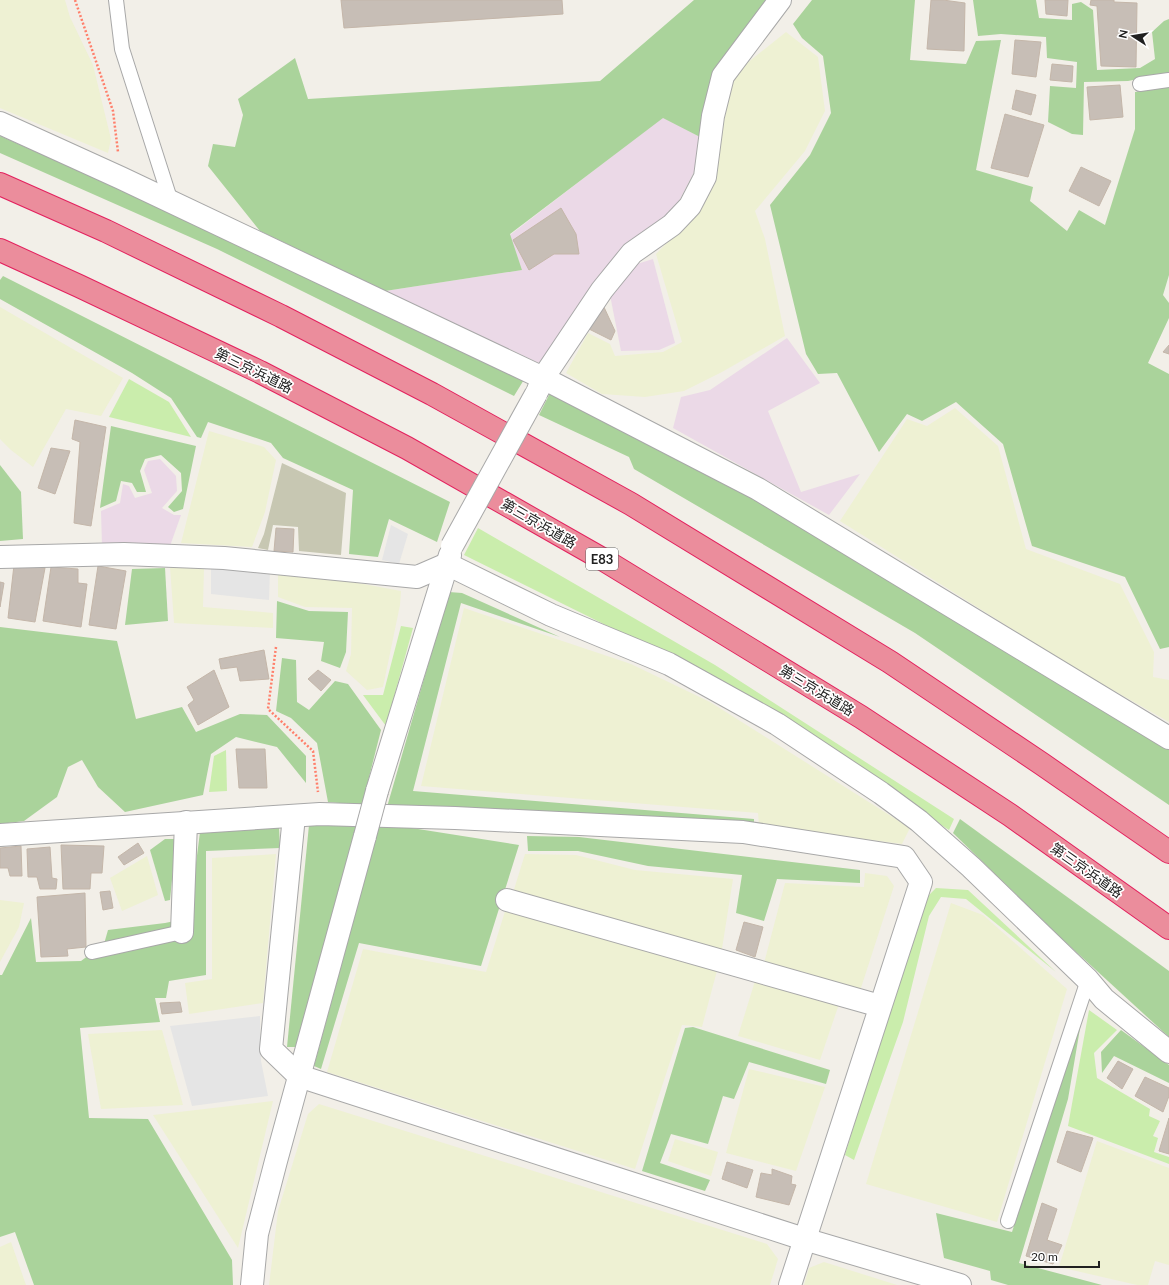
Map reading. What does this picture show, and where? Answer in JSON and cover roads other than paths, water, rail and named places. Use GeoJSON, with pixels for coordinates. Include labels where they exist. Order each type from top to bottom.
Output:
{"type":"FeatureCollection","features":[{"type":"Feature","properties":{"kind":"highway"},"geometry":{"type":"LineString","coordinates":[[0,184],[106,231],[288,319],[432,394],[631,504],[890,662],[1042,764],[1169,852]]}},
{"type":"Feature","properties":{"kind":"highway","name":"第三京浜道路"},"geometry":{"type":"LineString","coordinates":[[0,250],[260,372],[407,448],[604,560],[861,717],[1010,816],[1169,928]]}},
{"type":"Feature","properties":{"kind":"street"},"geometry":{"type":"LineString","coordinates":[[252,1285],[257,1234],[299,1076],[378,791],[450,555],[539,386],[602,290],[632,253],[672,225],[690,206],[705,177],[713,116],[722,76],[780,0]]}},
{"type":"Feature","properties":{"kind":"street"},"geometry":{"type":"LineString","coordinates":[[0,123],[171,202],[539,386],[758,489],[1169,738]]}},
{"type":"Feature","properties":{"kind":"street"},"geometry":{"type":"LineString","coordinates":[[0,557],[124,554],[193,557],[417,577],[450,555]]}},
{"type":"Feature","properties":{"kind":"street"},"geometry":{"type":"LineString","coordinates":[[450,555],[551,614],[669,664],[776,724],[881,793],[919,821],[971,867],[1088,980],[1104,999],[1169,1052]]}},
{"type":"Feature","properties":{"kind":"street"},"geometry":{"type":"LineString","coordinates":[[0,835],[320,814],[455,818],[743,832],[904,857],[921,882],[790,1285]]}},
{"type":"Feature","properties":{"kind":"street"},"geometry":{"type":"LineString","coordinates":[[294,816],[271,1050],[299,1076],[804,1239],[960,1285]]}},
{"type":"Feature","properties":{"kind":"street"},"geometry":{"type":"LineString","coordinates":[[182,932],[186,822]]}},
{"type":"Feature","properties":{"kind":"street"},"geometry":{"type":"LineString","coordinates":[[507,900],[880,1006]]}},
{"type":"Feature","properties":{"kind":"lane"},"geometry":{"type":"LineString","coordinates":[[116,0],[122,49],[171,202]]}},
{"type":"Feature","properties":{"kind":"lane"},"geometry":{"type":"LineString","coordinates":[[1140,84],[1169,80]]}},
{"type":"Feature","properties":{"kind":"lane"},"geometry":{"type":"LineString","coordinates":[[92,952],[182,932]]}},
{"type":"Feature","properties":{"kind":"lane"},"geometry":{"type":"LineString","coordinates":[[1008,1221],[1088,980]]}}]}
